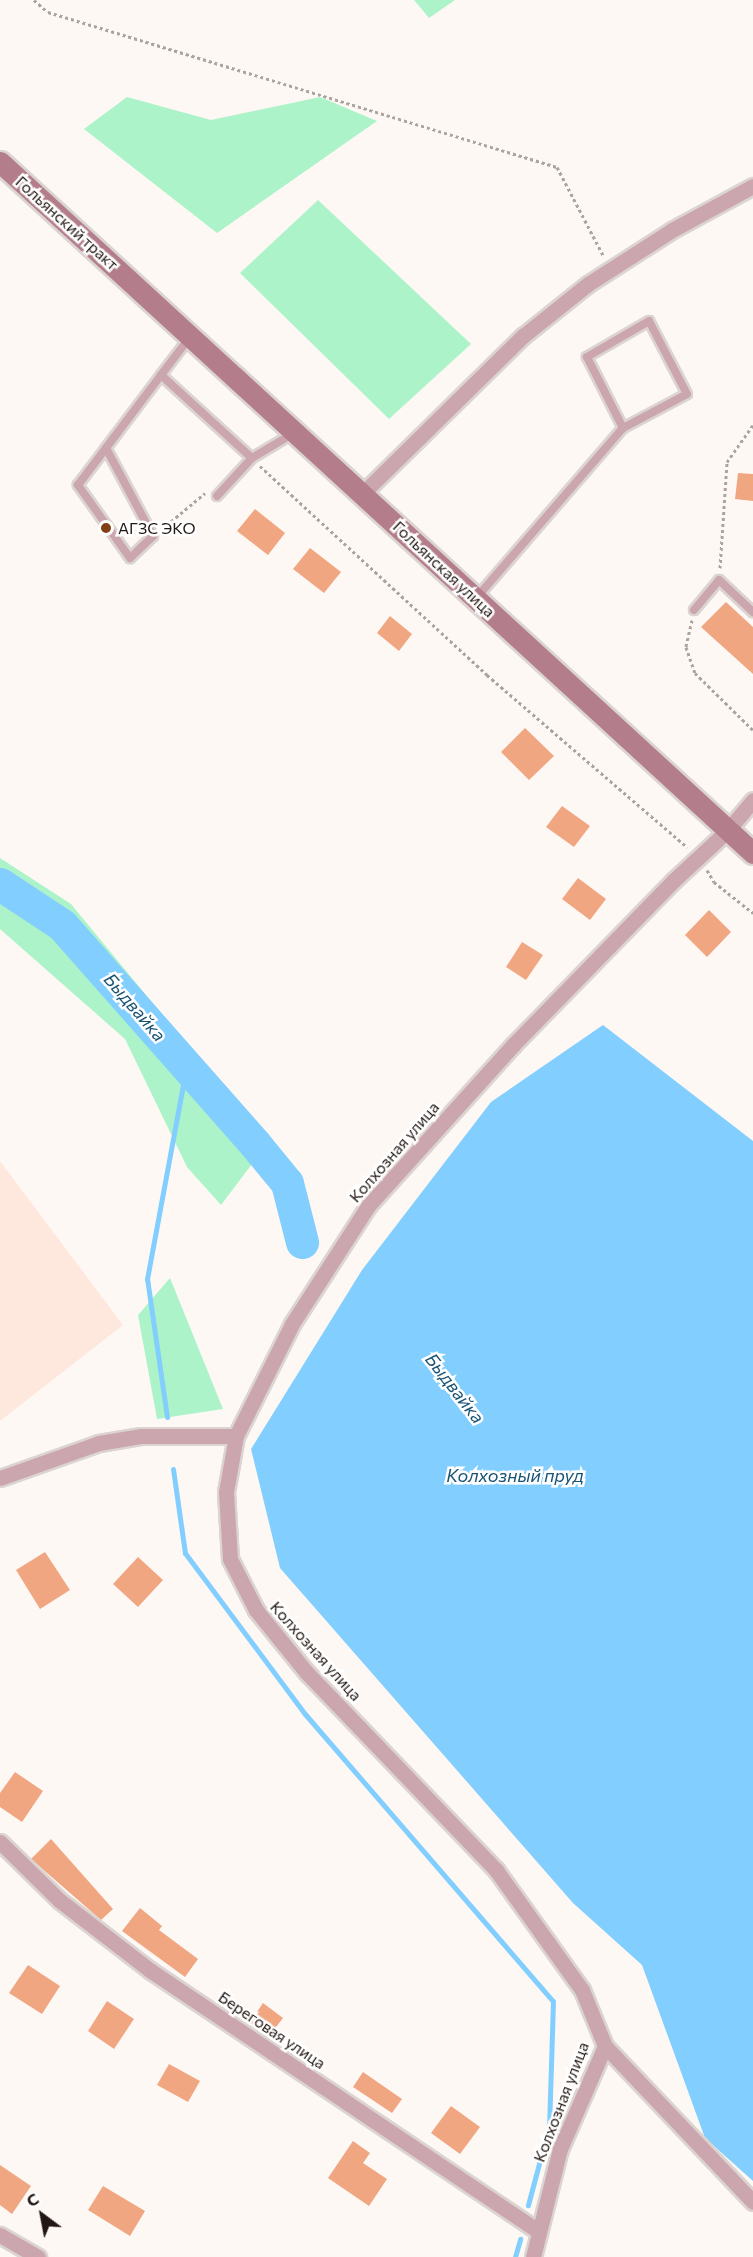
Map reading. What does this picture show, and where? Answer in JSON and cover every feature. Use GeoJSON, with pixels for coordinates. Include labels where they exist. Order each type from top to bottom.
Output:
{"type":"FeatureCollection","features":[{"type":"Feature","properties":{"kind":"main road","name":"Гольянский тракт"},"geometry":{"type":"LineString","coordinates":[[0,162],[134,284]]}},
{"type":"Feature","properties":{"kind":"main road","name":"Гольянская улица"},"geometry":{"type":"LineString","coordinates":[[134,284],[753,853]]}},
{"type":"Feature","properties":{"kind":"street"},"geometry":{"type":"LineString","coordinates":[[362,494],[523,336],[610,270],[753,186]]}},
{"type":"Feature","properties":{"kind":"street","name":"Колхозная улица"},"geometry":{"type":"LineString","coordinates":[[533,2257],[560,2149],[605,2046],[582,1990],[496,1870],[307,1673],[256,1610],[230,1559],[226,1492],[236,1436],[292,1324],[368,1206],[513,1045],[728,830],[753,801]]}},
{"type":"Feature","properties":{"kind":"street"},"geometry":{"type":"LineString","coordinates":[[0,1478],[99,1443],[141,1436],[236,1436]]}},
{"type":"Feature","properties":{"kind":"street","name":"Береговая улица"},"geometry":{"type":"LineString","coordinates":[[0,1842],[58,1900],[151,1971],[538,2231]]}},
{"type":"Feature","properties":{"kind":"street"},"geometry":{"type":"LineString","coordinates":[[605,2046],[753,2202]]}},
{"type":"Feature","properties":{"kind":"street"},"geometry":{"type":"LineString","coordinates":[[0,2235],[38,2257]]}},
{"type":"Feature","properties":{"kind":"lane"},"geometry":{"type":"LineString","coordinates":[[476,598],[623,429],[687,394],[649,321],[587,357],[623,429]]}},
{"type":"Feature","properties":{"kind":"lane"},"geometry":{"type":"LineString","coordinates":[[106,448],[153,536],[130,558],[78,485],[190,336]]}},
{"type":"Feature","properties":{"kind":"lane"},"geometry":{"type":"LineString","coordinates":[[161,375],[252,458]]}},
{"type":"Feature","properties":{"kind":"lane"},"geometry":{"type":"LineString","coordinates":[[217,496],[252,458],[296,432]]}},
{"type":"Feature","properties":{"kind":"lane"},"geometry":{"type":"LineString","coordinates":[[694,610],[719,580],[753,612]]}},
{"type":"Feature","properties":{"kind":"path"},"geometry":{"type":"LineString","coordinates":[[34,0],[48,12],[557,167],[610,270]]}},
{"type":"Feature","properties":{"kind":"path"},"geometry":{"type":"LineString","coordinates":[[719,580],[727,462],[753,425]]}},
{"type":"Feature","properties":{"kind":"path"},"geometry":{"type":"LineString","coordinates":[[252,458],[487,675],[699,857],[714,882],[753,913]]}},
{"type":"Feature","properties":{"kind":"path"},"geometry":{"type":"LineString","coordinates":[[153,536],[210,488],[217,496]]}},
{"type":"Feature","properties":{"kind":"path"},"geometry":{"type":"LineString","coordinates":[[694,610],[686,646],[695,673],[753,730]]}},
{"type":"Feature","properties":{"kind":"shaded area"},"geometry":{"type":"Polygon","coordinates":[[[0,1161],[123,1325],[0,1421],[0,1161]]]}},
{"type":"Feature","properties":{"kind":"green space"},"geometry":{"type":"Polygon","coordinates":[[[414,0],[455,0],[429,18],[414,0]]]}},
{"type":"Feature","properties":{"kind":"green space"},"geometry":{"type":"Polygon","coordinates":[[[127,97],[211,120],[320,97],[377,121],[217,233],[84,129],[127,97]]]}},
{"type":"Feature","properties":{"kind":"green space"},"geometry":{"type":"Polygon","coordinates":[[[318,200],[471,344],[389,419],[240,273],[318,200]]]}},
{"type":"Feature","properties":{"kind":"green space"},"geometry":{"type":"Polygon","coordinates":[[[0,858],[71,904],[268,1143],[221,1205],[187,1167],[125,1039],[0,929],[0,858]]]}},
{"type":"Feature","properties":{"kind":"green space"},"geometry":{"type":"Polygon","coordinates":[[[170,1278],[223,1409],[157,1419],[138,1315],[170,1278]]]}},
{"type":"Feature","properties":{"kind":"water","name":"Колхозный пруд"},"geometry":{"type":"Polygon","coordinates":[[[603,1025],[753,1141],[753,2181],[705,2138],[642,1965],[573,1903],[280,1568],[251,1449],[362,1270],[491,1102],[603,1025]]]}},
{"type":"Feature","properties":{"kind":"building"},"geometry":{"type":"Polygon","coordinates":[[[738,473],[753,474],[753,501],[735,499],[738,473]]]}},
{"type":"Feature","properties":{"kind":"building"},"geometry":{"type":"Polygon","coordinates":[[[255,509],[285,533],[268,555],[237,531],[255,509]]]}},
{"type":"Feature","properties":{"kind":"building"},"geometry":{"type":"Polygon","coordinates":[[[310,548],[341,572],[324,593],[293,569],[310,548]]]}},
{"type":"Feature","properties":{"kind":"building"},"geometry":{"type":"Polygon","coordinates":[[[726,602],[753,627],[753,674],[701,627],[726,602]]]}},
{"type":"Feature","properties":{"kind":"building"},"geometry":{"type":"Polygon","coordinates":[[[390,616],[412,634],[399,651],[377,633],[390,616]]]}},
{"type":"Feature","properties":{"kind":"building"},"geometry":{"type":"Polygon","coordinates":[[[525,728],[554,756],[529,780],[501,752],[525,728]]]}},
{"type":"Feature","properties":{"kind":"building"},"geometry":{"type":"Polygon","coordinates":[[[562,806],[590,826],[574,847],[546,827],[562,806]]]}},
{"type":"Feature","properties":{"kind":"building"},"geometry":{"type":"Polygon","coordinates":[[[578,878],[606,899],[590,920],[562,899],[578,878]]]}},
{"type":"Feature","properties":{"kind":"building"},"geometry":{"type":"Polygon","coordinates":[[[709,910],[731,932],[707,957],[685,935],[709,910]]]}},
{"type":"Feature","properties":{"kind":"building"},"geometry":{"type":"Polygon","coordinates":[[[522,942],[543,955],[526,980],[506,967],[522,942]]]}},
{"type":"Feature","properties":{"kind":"building"},"geometry":{"type":"Polygon","coordinates":[[[45,1552],[70,1590],[40,1609],[16,1570],[45,1552]]]}},
{"type":"Feature","properties":{"kind":"building"},"geometry":{"type":"Polygon","coordinates":[[[138,1557],[163,1580],[138,1607],[113,1584],[138,1557]]]}},
{"type":"Feature","properties":{"kind":"building"},"geometry":{"type":"Polygon","coordinates":[[[15,1772],[43,1791],[22,1822],[0,1807],[0,1793],[15,1772]]]}},
{"type":"Feature","properties":{"kind":"building"},"geometry":{"type":"Polygon","coordinates":[[[51,1839],[113,1909],[101,1920],[31,1859],[51,1839]]]}},
{"type":"Feature","properties":{"kind":"building"},"geometry":{"type":"Polygon","coordinates":[[[140,1908],[162,1926],[159,1930],[198,1959],[185,1977],[122,1931],[140,1908]]]}},
{"type":"Feature","properties":{"kind":"building"},"geometry":{"type":"Polygon","coordinates":[[[28,1965],[60,1986],[42,2014],[9,1993],[28,1965]]]}},
{"type":"Feature","properties":{"kind":"building"},"geometry":{"type":"Polygon","coordinates":[[[107,2001],[134,2019],[114,2049],[88,2031],[107,2001]]]}},
{"type":"Feature","properties":{"kind":"building"},"geometry":{"type":"Polygon","coordinates":[[[263,2003],[283,2018],[269,2036],[250,2022],[263,2003]]]}},
{"type":"Feature","properties":{"kind":"building"},"geometry":{"type":"Polygon","coordinates":[[[169,2064],[200,2081],[188,2102],[157,2085],[169,2064]]]}},
{"type":"Feature","properties":{"kind":"building"},"geometry":{"type":"Polygon","coordinates":[[[363,2072],[402,2099],[392,2113],[353,2087],[363,2072]]]}},
{"type":"Feature","properties":{"kind":"building"},"geometry":{"type":"Polygon","coordinates":[[[451,2106],[480,2127],[460,2154],[431,2133],[451,2106]]]}},
{"type":"Feature","properties":{"kind":"building"},"geometry":{"type":"Polygon","coordinates":[[[353,2141],[370,2153],[363,2163],[387,2179],[369,2206],[328,2178],[353,2141]]]}},
{"type":"Feature","properties":{"kind":"building"},"geometry":{"type":"Polygon","coordinates":[[[0,2165],[31,2186],[12,2214],[0,2205],[0,2165]]]}},
{"type":"Feature","properties":{"kind":"building"},"geometry":{"type":"Polygon","coordinates":[[[103,2186],[145,2211],[130,2236],[88,2210],[103,2186]]]}},
{"type":"Feature","properties":{"kind":"waterway","name":"Быдвайка"},"geometry":{"type":"LineString","coordinates":[[0,884],[62,925],[255,1144],[287,1183],[302,1242]]}},
{"type":"Feature","properties":{"kind":"waterway"},"geometry":{"type":"LineString","coordinates":[[167,1417],[147,1279],[186,1068]]}},
{"type":"Feature","properties":{"kind":"waterway"},"geometry":{"type":"LineString","coordinates":[[173,1469],[185,1553],[305,1714],[553,2001],[549,2126],[528,2205]]}},
{"type":"Feature","properties":{"kind":"waterway"},"geometry":{"type":"LineString","coordinates":[[515,2257],[520,2239]]}},
{"type":"Feature","properties":{"kind":"place","name":"АГЗС ЭКО"},"geometry":{"type":"Point","coordinates":[106,528]}}]}
